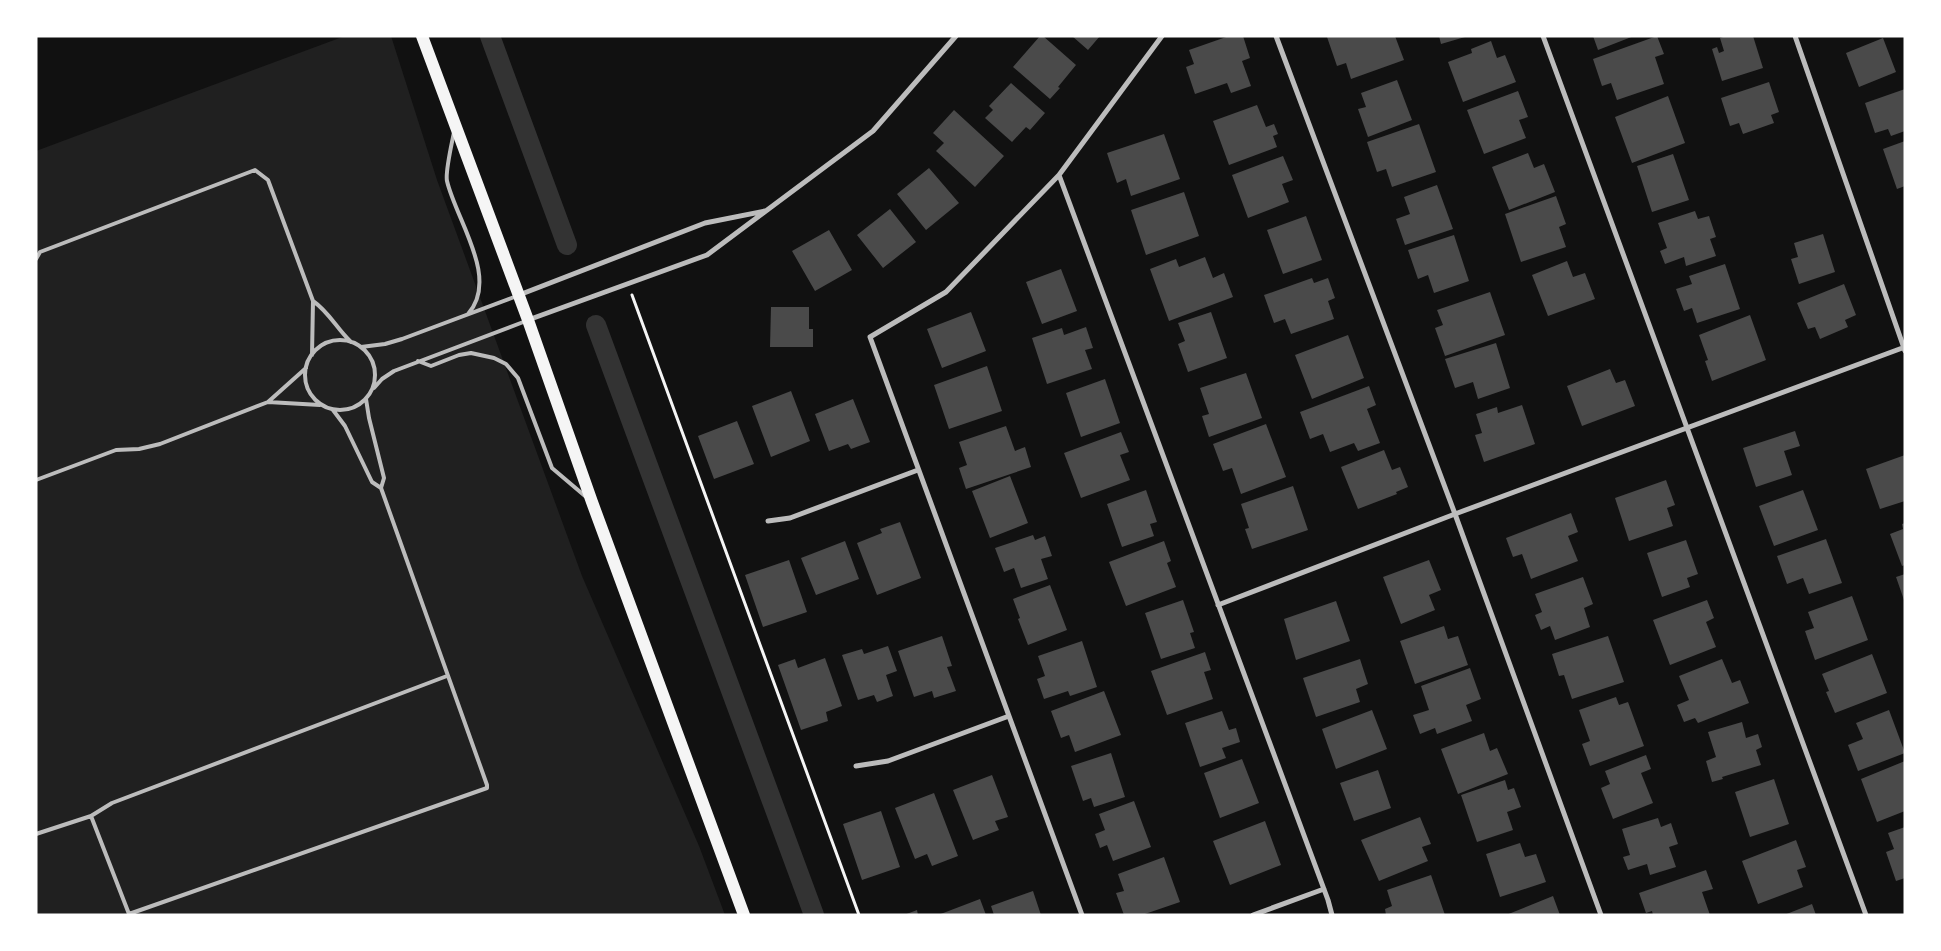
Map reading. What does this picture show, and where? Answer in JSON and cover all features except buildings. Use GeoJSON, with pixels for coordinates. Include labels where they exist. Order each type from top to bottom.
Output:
{"type":"FeatureCollection","features":[{"type":"Feature","properties":{"kind":"main road"},"geometry":{"type":"LineString","coordinates":[[422,36],[519,295],[592,502],[744,915]]}},
{"type":"Feature","properties":{"kind":"street"},"geometry":{"type":"LineString","coordinates":[[528,320],[707,255],[873,131],[956,36]]}},
{"type":"Feature","properties":{"kind":"street"},"geometry":{"type":"LineString","coordinates":[[1082,915],[870,337],[946,292],[1058,175],[1162,36]]}},
{"type":"Feature","properties":{"kind":"street"},"geometry":{"type":"LineString","coordinates":[[1276,36],[1455,514],[1601,915]]}},
{"type":"Feature","properties":{"kind":"street"},"geometry":{"type":"LineString","coordinates":[[1543,36],[1866,915]]}},
{"type":"Feature","properties":{"kind":"street"},"geometry":{"type":"LineString","coordinates":[[1218,605],[1455,514],[1904,348],[1795,36]]}},
{"type":"Feature","properties":{"kind":"street"},"geometry":{"type":"LineString","coordinates":[[1058,175],[1324,889],[1332,915]]}},
{"type":"Feature","properties":{"kind":"street"},"geometry":{"type":"LineString","coordinates":[[519,295],[705,223],[768,210]]}},
{"type":"Feature","properties":{"kind":"street"},"geometry":{"type":"LineString","coordinates":[[768,520],[790,518],[918,470]]}},
{"type":"Feature","properties":{"kind":"street"},"geometry":{"type":"LineString","coordinates":[[856,766],[888,761],[1009,716]]}},
{"type":"Feature","properties":{"kind":"street"},"geometry":{"type":"LineString","coordinates":[[1253,915],[1324,889]]}},
{"type":"Feature","properties":{"kind":"lane"},"geometry":{"type":"LineString","coordinates":[[455,125],[447,180],[480,276],[478,298],[468,314]]}},
{"type":"Feature","properties":{"kind":"lane"},"geometry":{"type":"LineString","coordinates":[[36,259],[40,252],[255,170],[268,180],[313,301],[312,355]]}},
{"type":"Feature","properties":{"kind":"lane"},"geometry":{"type":"LineString","coordinates":[[361,347],[385,344],[402,339],[519,295]]}},
{"type":"Feature","properties":{"kind":"lane"},"geometry":{"type":"LineString","coordinates":[[313,301],[323,308],[335,326],[351,342]]}},
{"type":"Feature","properties":{"kind":"lane"},"geometry":{"type":"LineString","coordinates":[[306,368],[306,381],[314,399],[333,410],[345,410],[356,407],[366,399],[373,389],[390,373],[528,320]]}},
{"type":"Feature","properties":{"kind":"lane"},"geometry":{"type":"LineString","coordinates":[[36,480],[116,450],[138,449],[160,444],[268,402],[306,368],[312,355],[319,347],[329,342],[340,340],[351,342],[361,347],[369,355],[374,366],[376,378],[373,389]]}},
{"type":"Feature","properties":{"kind":"lane"},"geometry":{"type":"LineString","coordinates":[[418,362],[431,366],[459,355],[471,354],[494,358],[511,368],[518,378],[552,468],[592,502]]}},
{"type":"Feature","properties":{"kind":"lane"},"geometry":{"type":"LineString","coordinates":[[366,399],[384,478],[380,488]]}},
{"type":"Feature","properties":{"kind":"lane"},"geometry":{"type":"LineString","coordinates":[[268,402],[322,405]]}},
{"type":"Feature","properties":{"kind":"lane"},"geometry":{"type":"LineString","coordinates":[[91,816],[129,914],[133,914],[484,790],[487,784],[380,488],[372,482],[345,426],[333,410]]}},
{"type":"Feature","properties":{"kind":"lane"},"geometry":{"type":"LineString","coordinates":[[36,834],[91,816],[112,803],[447,676]]}},
{"type":"Feature","properties":{"kind":"path"},"geometry":{"type":"LineString","coordinates":[[628,285],[859,915]]}},
{"type":"Feature","properties":{"kind":"shaded area"},"geometry":{"type":"Polygon","coordinates":[[[345,36],[391,36],[437,180],[582,576],[699,846],[725,915],[36,915],[36,151],[345,36]]]}},
{"type":"Feature","properties":{"kind":"waterway"},"geometry":{"type":"LineString","coordinates":[[490,36],[567,245]]}},
{"type":"Feature","properties":{"kind":"waterway"},"geometry":{"type":"LineString","coordinates":[[596,325],[814,915]]}}]}
